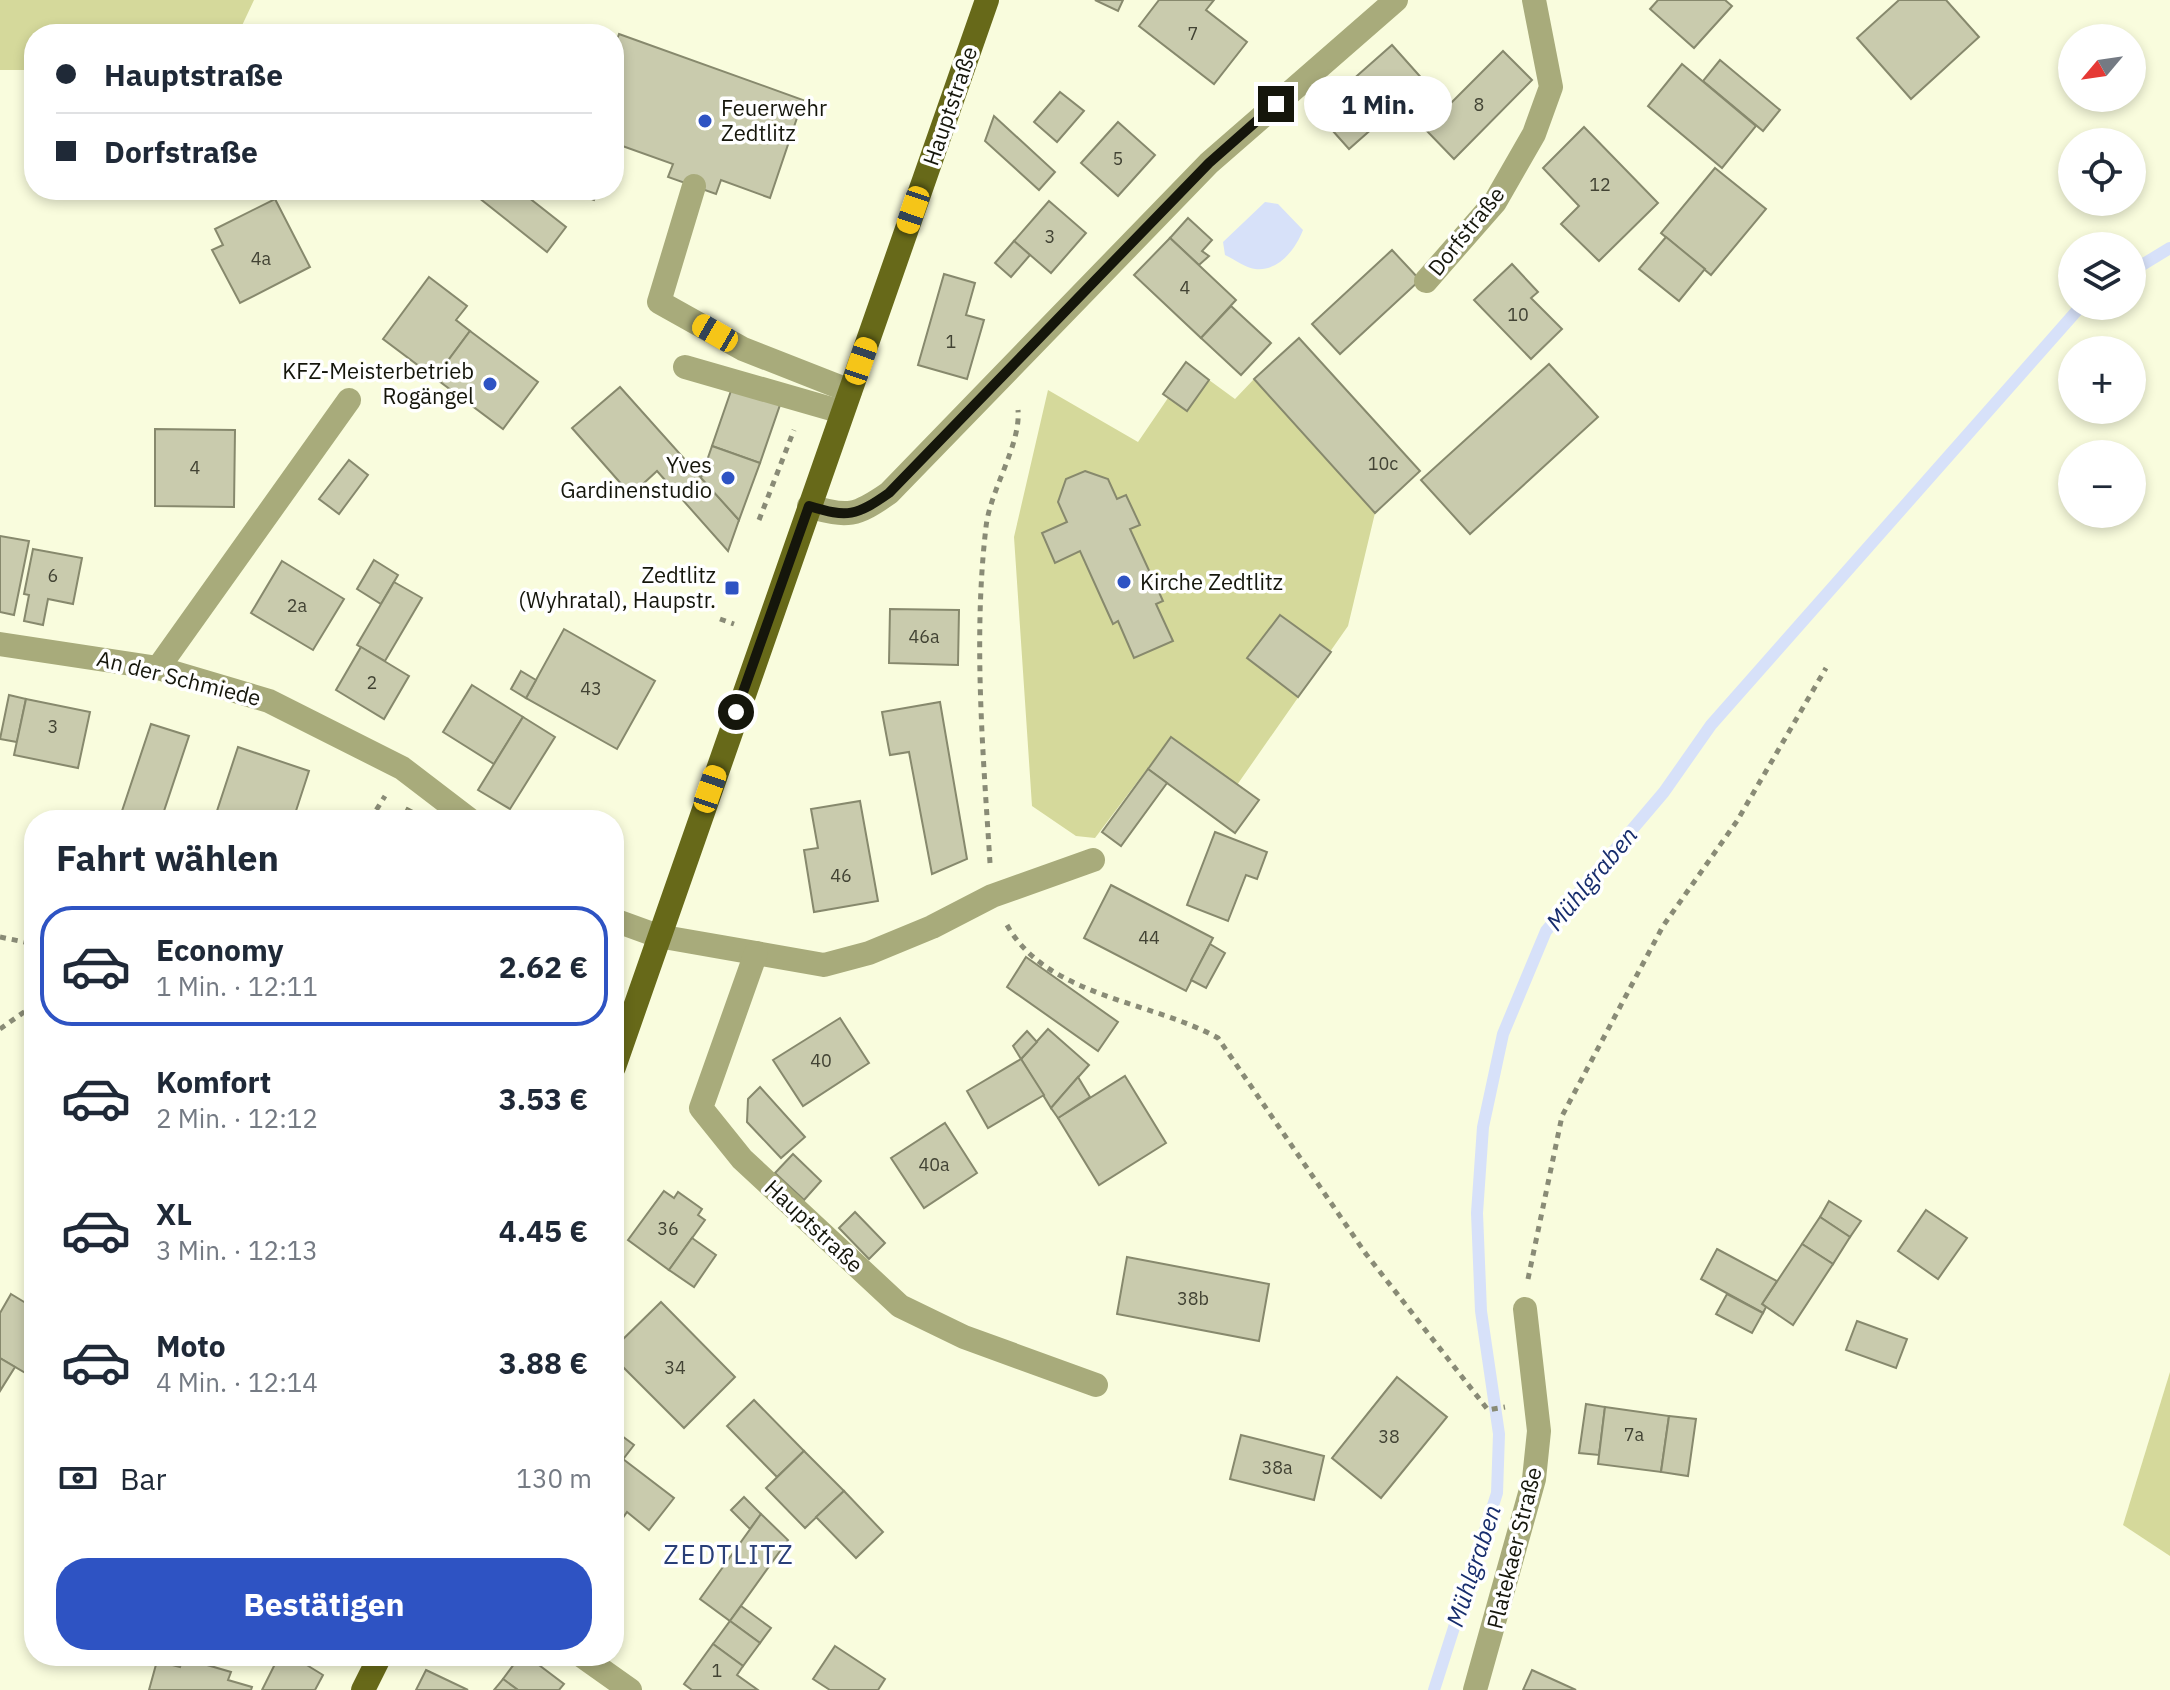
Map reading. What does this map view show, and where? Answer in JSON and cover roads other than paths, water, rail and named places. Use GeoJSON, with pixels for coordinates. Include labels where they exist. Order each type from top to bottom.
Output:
{"type":"FeatureCollection","features":[{"type":"Feature","properties":{"kind":"main road","name":"Hauptstraße"},"geometry":{"type":"LineString","coordinates":[[624,1037],[987,0]]}},
{"type":"Feature","properties":{"kind":"main road"},"geometry":{"type":"LineString","coordinates":[[363,1690],[375,1666]]}},
{"type":"Feature","properties":{"kind":"street"},"geometry":{"type":"LineString","coordinates":[[809,506],[842,516],[863,511],[889,493],[1209,163],[1396,0]]}},
{"type":"Feature","properties":{"kind":"street","name":"Dorfstraße"},"geometry":{"type":"LineString","coordinates":[[1426,281],[1495,202],[1534,134],[1551,87],[1534,0]]}},
{"type":"Feature","properties":{"kind":"street"},"geometry":{"type":"LineString","coordinates":[[694,186],[659,302],[846,401]]}},
{"type":"Feature","properties":{"kind":"street"},"geometry":{"type":"LineString","coordinates":[[685,367],[806,400],[846,401]]}},
{"type":"Feature","properties":{"kind":"street"},"geometry":{"type":"LineString","coordinates":[[158,668],[349,400]]}},
{"type":"Feature","properties":{"kind":"street","name":"An der Schmiede"},"geometry":{"type":"LineString","coordinates":[[0,644],[158,668],[269,701],[402,768],[457,810]]}},
{"type":"Feature","properties":{"kind":"street"},"geometry":{"type":"LineString","coordinates":[[624,924],[658,936],[824,965],[869,953],[932,927],[992,896],[1093,860]]}},
{"type":"Feature","properties":{"kind":"street","name":"Hauptstraße"},"geometry":{"type":"LineString","coordinates":[[756,953],[701,1108],[742,1159],[900,1306],[964,1337],[1096,1385]]}},
{"type":"Feature","properties":{"kind":"street","name":"Platekaer Straße"},"geometry":{"type":"LineString","coordinates":[[1475,1690],[1534,1479],[1539,1431],[1525,1309]]}},
{"type":"Feature","properties":{"kind":"street"},"geometry":{"type":"LineString","coordinates":[[596,1666],[630,1690]]}},
{"type":"Feature","properties":{"kind":"water"},"geometry":{"type":"Polygon","coordinates":[[[1265,202],[1278,204],[1303,230],[1291,251],[1279,263],[1255,269],[1225,255],[1223,242],[1265,202]]]}},
{"type":"Feature","properties":{"kind":"waterway","name":"Mühlgraben"},"geometry":{"type":"LineString","coordinates":[[2146,263],[2170,248]]}},
{"type":"Feature","properties":{"kind":"waterway","name":"Mühlgraben"},"geometry":{"type":"LineString","coordinates":[[1434,1690],[1497,1493],[1499,1434],[1481,1311],[1477,1213],[1483,1127],[1503,1034],[1546,931],[1664,792],[1711,725],[2069,320]]}},
{"type":"Feature","properties":{"kind":"place","name":"Feuerwehr Zedtlitz"},"geometry":{"type":"Point","coordinates":[705,121]}},
{"type":"Feature","properties":{"kind":"place","name":"KFZ-Meisterbetrieb Rogängel"},"geometry":{"type":"Point","coordinates":[490,384]}},
{"type":"Feature","properties":{"kind":"place","name":"Yves Gardinenstudio"},"geometry":{"type":"Point","coordinates":[728,478]}},
{"type":"Feature","properties":{"kind":"place","name":"Kirche Zedtlitz"},"geometry":{"type":"Point","coordinates":[1124,582]}},
{"type":"Feature","properties":{"kind":"place","name":"Zedtlitz (Wyhratal), Haupstr."},"geometry":{"type":"Point","coordinates":[732,588]}},
{"type":"Feature","properties":{"kind":"district","name":"ZEDTLITZ"},"geometry":{"type":"Point","coordinates":[729,1555]}}]}
